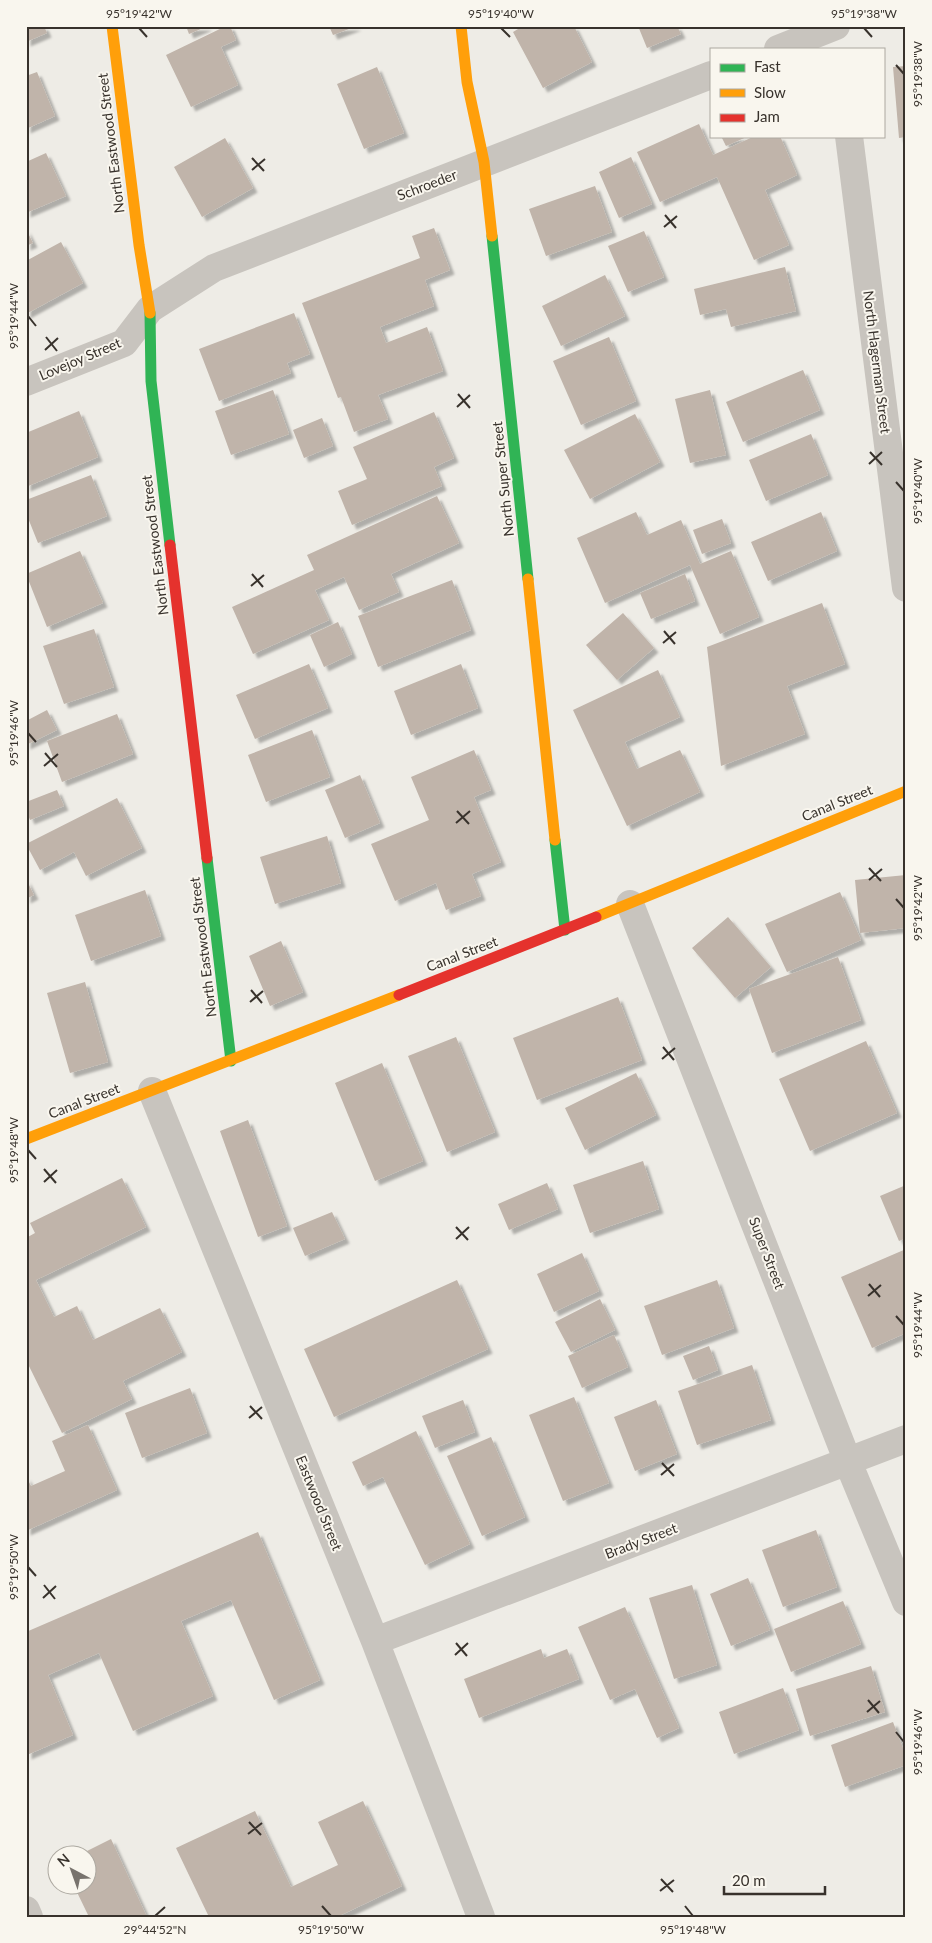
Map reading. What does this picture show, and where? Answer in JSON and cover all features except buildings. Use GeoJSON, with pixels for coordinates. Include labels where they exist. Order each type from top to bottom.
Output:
{"type":"FeatureCollection","features":[{"type":"Feature","properties":{"kind":"street","name":"North Eastwood Street"},"geometry":{"type":"LineString","coordinates":[[112,26],[139,245],[150,309],[151,381],[231,1061]]}},
{"type":"Feature","properties":{"kind":"street","name":"North Super Street"},"geometry":{"type":"LineString","coordinates":[[461,26],[467,82],[484,162],[565,930]]}},
{"type":"Feature","properties":{"kind":"street"},"geometry":{"type":"LineString","coordinates":[[780,48],[835,26],[838,48]]}},
{"type":"Feature","properties":{"kind":"street","name":"Schroeder"},"geometry":{"type":"LineString","coordinates":[[150,309],[214,268],[710,75]]}},
{"type":"Feature","properties":{"kind":"street","name":"North Hagerman Street"},"geometry":{"type":"LineString","coordinates":[[848,138],[906,588]]}},
{"type":"Feature","properties":{"kind":"street","name":"Lovejoy Street"},"geometry":{"type":"LineString","coordinates":[[26,382],[124,343],[150,309]]}},
{"type":"Feature","properties":{"kind":"street","name":"Canal Street"},"geometry":{"type":"LineString","coordinates":[[26,1139],[565,930],[906,791]]}},
{"type":"Feature","properties":{"kind":"street","name":"Super Street"},"geometry":{"type":"LineString","coordinates":[[630,904],[848,1462],[906,1602]]}},
{"type":"Feature","properties":{"kind":"street","name":"Eastwood Street"},"geometry":{"type":"LineString","coordinates":[[152,1091],[375,1641],[481,1917]]}},
{"type":"Feature","properties":{"kind":"street","name":"Brady Street"},"geometry":{"type":"LineString","coordinates":[[375,1641],[906,1439]]}},
{"type":"Feature","properties":{"kind":"street"},"geometry":{"type":"LineString","coordinates":[[26,1910],[29,1917]]}},
{"type":"Feature","properties":{"kind":"traffic: fast"},"geometry":{"type":"LineString","coordinates":[[492,236],[528,579]]}},
{"type":"Feature","properties":{"kind":"traffic: fast"},"geometry":{"type":"LineString","coordinates":[[150,313],[151,381],[170,545]]}},
{"type":"Feature","properties":{"kind":"traffic: fast"},"geometry":{"type":"LineString","coordinates":[[555,840],[565,930]]}},
{"type":"Feature","properties":{"kind":"traffic: fast"},"geometry":{"type":"LineString","coordinates":[[207,858],[231,1061]]}},
{"type":"Feature","properties":{"kind":"traffic: slow"},"geometry":{"type":"LineString","coordinates":[[112,26],[139,245],[150,313]]}},
{"type":"Feature","properties":{"kind":"traffic: slow"},"geometry":{"type":"LineString","coordinates":[[461,26],[467,82],[484,162],[492,236]]}},
{"type":"Feature","properties":{"kind":"traffic: slow"},"geometry":{"type":"LineString","coordinates":[[528,579],[555,840]]}},
{"type":"Feature","properties":{"kind":"traffic: slow"},"geometry":{"type":"LineString","coordinates":[[596,917],[906,791]]}},
{"type":"Feature","properties":{"kind":"traffic: slow"},"geometry":{"type":"LineString","coordinates":[[26,1139],[399,995]]}},
{"type":"Feature","properties":{"kind":"traffic: jam"},"geometry":{"type":"LineString","coordinates":[[170,545],[207,858]]}},
{"type":"Feature","properties":{"kind":"traffic: jam"},"geometry":{"type":"LineString","coordinates":[[399,995],[596,917]]}}]}
